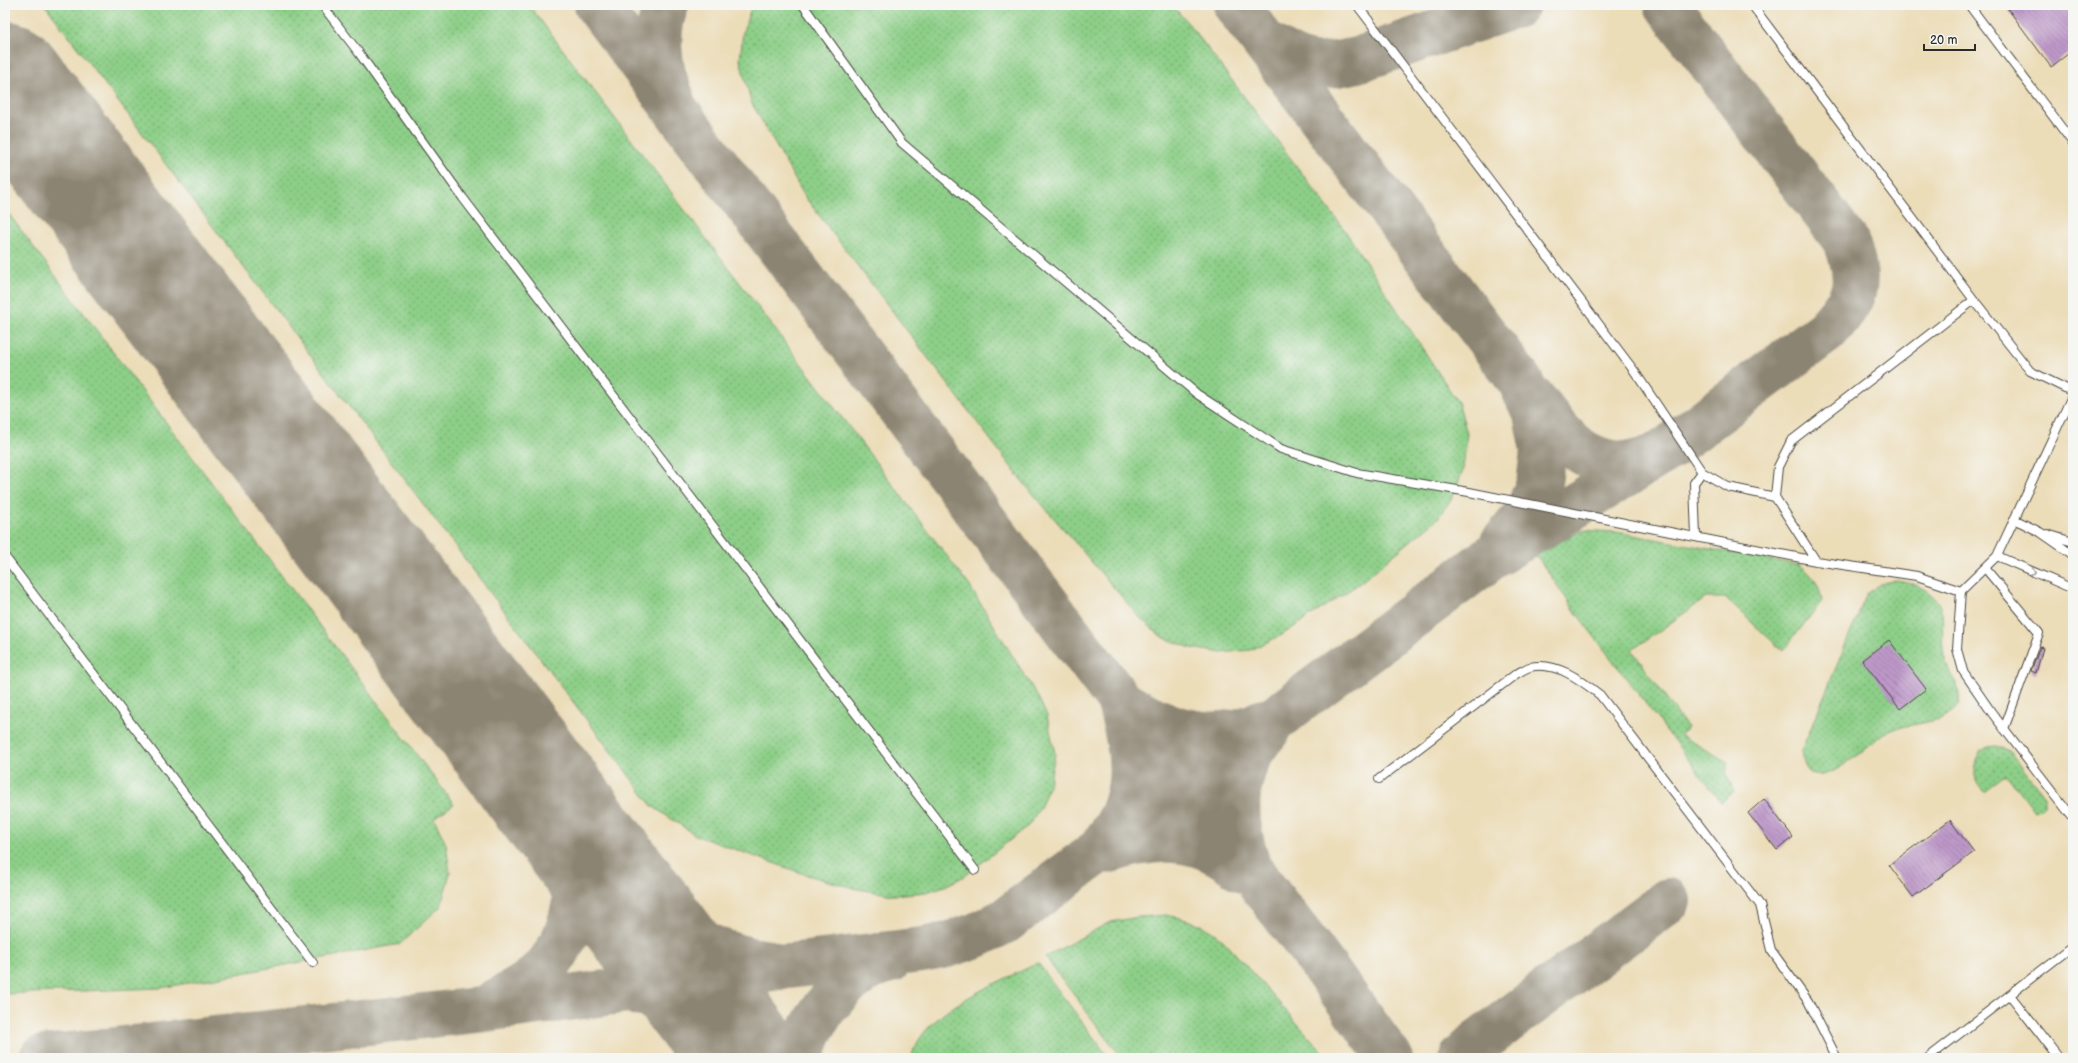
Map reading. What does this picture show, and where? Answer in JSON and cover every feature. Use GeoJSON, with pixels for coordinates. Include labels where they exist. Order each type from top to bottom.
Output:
{"type":"FeatureCollection","features":[{"type":"Feature","properties":{"kind":"lane"},"geometry":{"type":"LineString","coordinates":[[322,5],[463,198],[975,870]]}},
{"type":"Feature","properties":{"kind":"lane"},"geometry":{"type":"LineString","coordinates":[[803,5],[902,143],[1197,394],[1281,449],[1357,473],[1696,536],[1816,561],[1917,576],[1961,591]]}},
{"type":"Feature","properties":{"kind":"lane"},"geometry":{"type":"LineString","coordinates":[[1357,5],[1634,372],[1702,472],[1728,487],[1775,497]]}},
{"type":"Feature","properties":{"kind":"lane"},"geometry":{"type":"LineString","coordinates":[[1752,5],[1974,300],[2030,371],[2073,393],[1997,556],[1961,591],[1957,649],[1964,671],[2004,729],[2073,818]]}},
{"type":"Feature","properties":{"kind":"lane"},"geometry":{"type":"LineString","coordinates":[[1969,5],[2073,143]]}},
{"type":"Feature","properties":{"kind":"lane"},"geometry":{"type":"LineString","coordinates":[[1816,561],[1775,497],[1778,467],[1791,441],[1974,300]]}},
{"type":"Feature","properties":{"kind":"lane"},"geometry":{"type":"LineString","coordinates":[[1696,536],[1694,483],[1702,472]]}},
{"type":"Feature","properties":{"kind":"lane"},"geometry":{"type":"LineString","coordinates":[[2014,519],[2040,532],[2073,555]]}},
{"type":"Feature","properties":{"kind":"lane"},"geometry":{"type":"LineString","coordinates":[[2040,532],[2073,542]]}},
{"type":"Feature","properties":{"kind":"lane"},"geometry":{"type":"LineString","coordinates":[[1997,556],[2073,588]]}},
{"type":"Feature","properties":{"kind":"lane"},"geometry":{"type":"LineString","coordinates":[[5,557],[313,963]]}},
{"type":"Feature","properties":{"kind":"lane"},"geometry":{"type":"LineString","coordinates":[[1985,568],[2039,633],[2004,729]]}},
{"type":"Feature","properties":{"kind":"lane"},"geometry":{"type":"LineString","coordinates":[[1379,779],[1516,674],[1530,667],[1546,667],[1561,670],[1579,678],[1600,695],[1760,905],[1771,950],[1808,1001],[1837,1058]]}},
{"type":"Feature","properties":{"kind":"lane"},"geometry":{"type":"LineString","coordinates":[[1928,1058],[2073,946]]}},
{"type":"Feature","properties":{"kind":"lane"},"geometry":{"type":"LineString","coordinates":[[2010,995],[2059,1058]]}},
{"type":"Feature","properties":{"kind":"green space"},"geometry":{"type":"Polygon","coordinates":[[[45,5],[529,5],[969,585],[1038,697],[1047,716],[1055,754],[1049,785],[1041,806],[1029,825],[965,876],[945,886],[926,892],[894,895],[857,889],[807,875],[697,836],[652,806],[45,5]]]}},
{"type":"Feature","properties":{"kind":"green space"},"geometry":{"type":"Polygon","coordinates":[[[752,5],[1172,5],[1193,29],[1344,229],[1459,404],[1467,434],[1463,470],[1453,497],[1437,519],[1360,583],[1282,635],[1250,650],[1222,653],[1191,648],[1162,637],[1139,617],[1022,481],[805,197],[751,102],[740,60],[743,31],[752,5]]]}},
{"type":"Feature","properties":{"kind":"green space"},"geometry":{"type":"Polygon","coordinates":[[[5,209],[454,804],[434,818],[446,844],[450,873],[441,906],[400,944],[161,988],[5,994],[5,209]]]}},
{"type":"Feature","properties":{"kind":"green space"},"geometry":{"type":"Polygon","coordinates":[[[1582,530],[1616,532],[1800,565],[1809,573],[1818,585],[1822,601],[1783,651],[1725,598],[1706,598],[1632,650],[1687,727],[1681,736],[1728,762],[1726,774],[1734,792],[1721,802],[1577,614],[1536,555],[1582,530]]]}},
{"type":"Feature","properties":{"kind":"green space"},"geometry":{"type":"Polygon","coordinates":[[[1895,580],[1917,585],[1924,589],[1936,599],[1940,606],[1943,625],[1944,656],[1959,691],[1959,705],[1952,712],[1943,717],[1924,723],[1893,729],[1884,733],[1850,761],[1836,770],[1824,775],[1813,774],[1805,766],[1802,749],[1867,593],[1880,584],[1895,580]]]}},
{"type":"Feature","properties":{"kind":"green space"},"geometry":{"type":"Polygon","coordinates":[[[1997,746],[2009,751],[2044,795],[2044,806],[2041,809],[2034,811],[2006,774],[1984,791],[1980,786],[1975,777],[1975,772],[1980,751],[1988,747],[1997,746]]]}},
{"type":"Feature","properties":{"kind":"green space"},"geometry":{"type":"Polygon","coordinates":[[[1166,915],[1197,924],[1210,930],[1224,941],[1328,1058],[1122,1058],[1045,957],[1110,922],[1139,917],[1166,915]]]}},
{"type":"Feature","properties":{"kind":"green space"},"geometry":{"type":"Polygon","coordinates":[[[1038,963],[1109,1058],[911,1058],[918,1041],[930,1026],[946,1012],[983,989],[1038,963]]]}},
{"type":"Feature","properties":{"kind":"building"},"geometry":{"type":"Polygon","coordinates":[[[2005,5],[2073,5],[2073,50],[2051,67],[2005,5]]]}},
{"type":"Feature","properties":{"kind":"building"},"geometry":{"type":"Polygon","coordinates":[[[1889,640],[1926,689],[1900,709],[1862,660],[1889,640]]]}},
{"type":"Feature","properties":{"kind":"building"},"geometry":{"type":"Polygon","coordinates":[[[2040,647],[2043,648],[2036,673],[2031,671],[2040,647]]]}},
{"type":"Feature","properties":{"kind":"building"},"geometry":{"type":"Polygon","coordinates":[[[1764,799],[1793,837],[1777,850],[1748,813],[1764,799]]]}},
{"type":"Feature","properties":{"kind":"building"},"geometry":{"type":"Polygon","coordinates":[[[1950,820],[1974,852],[1913,897],[1889,865],[1950,820]]]}},
{"type":"Feature","properties":{"kind":"taxiway"},"geometry":{"type":"LineString","coordinates":[[597,5],[1119,700],[1316,956],[1390,1058]]}},
{"type":"Feature","properties":{"kind":"taxiway"},"geometry":{"type":"LineString","coordinates":[[666,5],[660,27],[659,39],[663,74],[671,96]]}},
{"type":"Feature","properties":{"kind":"taxiway"},"geometry":{"type":"LineString","coordinates":[[1236,5],[1520,381],[1536,415],[1543,450],[1539,484],[1525,517],[1502,544]]}},
{"type":"Feature","properties":{"kind":"taxiway"},"geometry":{"type":"LineString","coordinates":[[1265,43],[1299,62],[1330,65],[1357,60],[1517,5]]}},
{"type":"Feature","properties":{"kind":"taxiway"},"geometry":{"type":"LineString","coordinates":[[42,1058],[478,1010],[688,982],[772,968],[922,950],[947,945],[977,935],[1005,921],[1490,558],[1669,448],[1826,331],[1844,309],[1854,289],[1855,279],[1854,268],[1846,241],[1667,5]]}},
{"type":"Feature","properties":{"kind":"taxiway"},"geometry":{"type":"LineString","coordinates":[[1534,400],[1561,434],[1581,451],[1593,458],[1607,462],[1627,464],[1653,458]]}},
{"type":"Feature","properties":{"kind":"taxiway"},"geometry":{"type":"LineString","coordinates":[[1127,705],[1159,722],[1193,733],[1228,734],[1246,730],[1263,722]]}},
{"type":"Feature","properties":{"kind":"taxiway"},"geometry":{"type":"LineString","coordinates":[[1105,842],[1116,826],[1124,810],[1129,794],[1131,778],[1129,743],[1121,707]]}},
{"type":"Feature","properties":{"kind":"taxiway"},"geometry":{"type":"LineString","coordinates":[[1247,862],[1239,828],[1238,794],[1241,777],[1247,761],[1255,745],[1267,731]]}},
{"type":"Feature","properties":{"kind":"taxiway"},"geometry":{"type":"LineString","coordinates":[[493,1003],[512,994],[542,972],[561,945],[568,930],[575,898],[575,866],[571,845],[558,811]]}},
{"type":"Feature","properties":{"kind":"taxiway"},"geometry":{"type":"LineString","coordinates":[[1106,851],[1125,845],[1144,842],[1178,840],[1194,843],[1210,849],[1227,858],[1243,870]]}},
{"type":"Feature","properties":{"kind":"taxiway"},"geometry":{"type":"LineString","coordinates":[[615,886],[649,912],[687,936],[727,954],[770,963]]}},
{"type":"Feature","properties":{"kind":"taxiway"},"geometry":{"type":"LineString","coordinates":[[1462,1058],[1478,1043],[1668,901]]}},
{"type":"Feature","properties":{"kind":"taxiway"},"geometry":{"type":"LineString","coordinates":[[801,1058],[810,1031],[824,1008],[845,985],[869,967],[890,960]]}},
{"type":"Feature","properties":{"kind":"taxiway"},"geometry":{"type":"LineString","coordinates":[[638,993],[671,1002],[722,1027]]}},
{"type":"Feature","properties":{"kind":"runway"},"geometry":{"type":"LineString","coordinates":[[5,79],[745,1058]]}}]}
